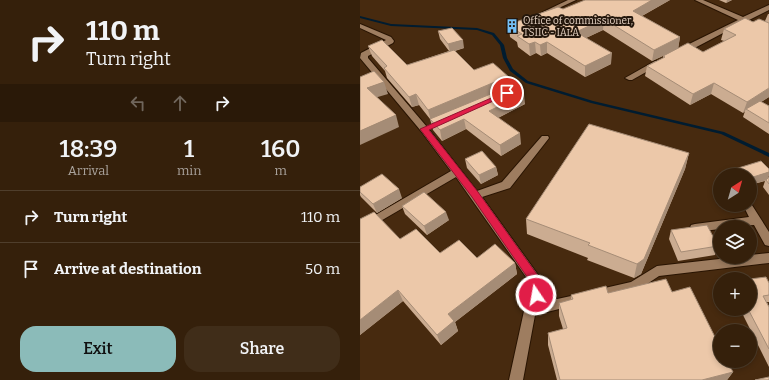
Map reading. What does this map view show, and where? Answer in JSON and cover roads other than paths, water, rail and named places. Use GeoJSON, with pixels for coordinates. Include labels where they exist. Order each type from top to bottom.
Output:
{"type":"FeatureCollection","features":[{"type":"Feature","properties":{"kind":"street"},"geometry":{"type":"LineString","coordinates":[[534,17],[573,0]]}},
{"type":"Feature","properties":{"kind":"street"},"geometry":{"type":"LineString","coordinates":[[698,0],[769,31]]}},
{"type":"Feature","properties":{"kind":"street"},"geometry":{"type":"LineString","coordinates":[[672,56],[769,7]]}},
{"type":"Feature","properties":{"kind":"street"},"geometry":{"type":"LineString","coordinates":[[360,26],[389,38],[390,41],[364,54],[364,58],[427,128],[537,283],[536,295],[530,311],[516,380]]}},
{"type":"Feature","properties":{"kind":"street"},"geometry":{"type":"LineString","coordinates":[[629,78],[665,60]]}},
{"type":"Feature","properties":{"kind":"street"},"geometry":{"type":"LineString","coordinates":[[475,195],[506,184],[544,138]]}},
{"type":"Feature","properties":{"kind":"street"},"geometry":{"type":"LineString","coordinates":[[360,229],[457,172]]}},
{"type":"Feature","properties":{"kind":"street"},"geometry":{"type":"LineString","coordinates":[[752,212],[768,238]]}},
{"type":"Feature","properties":{"kind":"street"},"geometry":{"type":"LineString","coordinates":[[687,229],[713,226]]}},
{"type":"Feature","properties":{"kind":"street"},"geometry":{"type":"LineString","coordinates":[[530,311],[634,286],[657,271],[769,258]]}},
{"type":"Feature","properties":{"kind":"waterway"},"geometry":{"type":"LineString","coordinates":[[360,17],[391,25],[477,29],[493,34],[502,45],[505,58],[511,70],[527,82],[592,102],[722,133],[769,155]]}},
{"type":"Feature","properties":{"kind":"place","name":"Office of commissioner, TSIIC - IALA"},"geometry":{"type":"Point","coordinates":[512,26]}}]}
